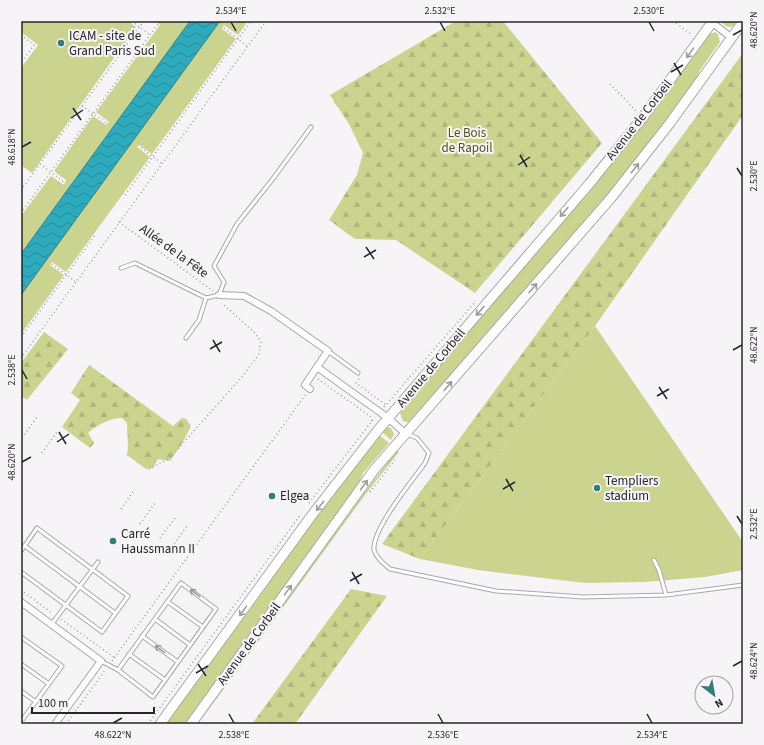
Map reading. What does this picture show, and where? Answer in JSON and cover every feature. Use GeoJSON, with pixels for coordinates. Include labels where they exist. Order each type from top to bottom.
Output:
{"type":"FeatureCollection","features":[{"type":"Feature","properties":{"kind":"main road","name":"Avenue de Corbeil"},"geometry":{"type":"LineString","coordinates":[[160,724],[312,515],[388,418],[590,183],[643,117],[712,21]]}},
{"type":"Feature","properties":{"kind":"main road","name":"Avenue de Corbeil"},"geometry":{"type":"LineString","coordinates":[[191,724],[374,470],[611,198],[670,123],[743,22]]}},
{"type":"Feature","properties":{"kind":"street"},"geometry":{"type":"LineString","coordinates":[[712,21],[732,38]]}},
{"type":"Feature","properties":{"kind":"street"},"geometry":{"type":"LineString","coordinates":[[219,295],[244,296],[270,311],[328,351],[305,385],[310,389]]}},
{"type":"Feature","properties":{"kind":"street"},"geometry":{"type":"LineString","coordinates":[[317,367],[388,418],[406,434]]}},
{"type":"Feature","properties":{"kind":"street"},"geometry":{"type":"LineString","coordinates":[[21,602],[101,661],[55,724]]}},
{"type":"Feature","properties":{"kind":"lane"},"geometry":{"type":"LineString","coordinates":[[121,268],[135,263],[206,298],[219,295],[224,282],[214,266],[237,224],[311,127]]}},
{"type":"Feature","properties":{"kind":"lane"},"geometry":{"type":"LineString","coordinates":[[186,338],[199,320],[206,298]]}},
{"type":"Feature","properties":{"kind":"lane"},"geometry":{"type":"LineString","coordinates":[[328,351],[358,373]]}},
{"type":"Feature","properties":{"kind":"lane"},"geometry":{"type":"LineString","coordinates":[[406,434],[416,438],[427,448],[429,453],[425,463],[380,527],[374,539],[374,552],[382,563],[390,569],[496,591],[583,597],[666,595],[743,585]]}},
{"type":"Feature","properties":{"kind":"lane"},"geometry":{"type":"LineString","coordinates":[[21,551],[38,528],[128,596],[102,632],[21,572]]}},
{"type":"Feature","properties":{"kind":"lane"},"geometry":{"type":"LineString","coordinates":[[25,546],[115,613]]}},
{"type":"Feature","properties":{"kind":"lane"},"geometry":{"type":"LineString","coordinates":[[654,560],[659,570],[666,595]]}},
{"type":"Feature","properties":{"kind":"lane"},"geometry":{"type":"LineString","coordinates":[[51,625],[98,562]]}},
{"type":"Feature","properties":{"kind":"lane"},"geometry":{"type":"LineString","coordinates":[[101,661],[118,670],[153,697],[216,609],[181,583],[118,670]]}},
{"type":"Feature","properties":{"kind":"lane"},"geometry":{"type":"LineString","coordinates":[[168,602],[203,627]]}},
{"type":"Feature","properties":{"kind":"lane"},"geometry":{"type":"LineString","coordinates":[[155,619],[190,645]]}},
{"type":"Feature","properties":{"kind":"lane"},"geometry":{"type":"LineString","coordinates":[[142,636],[178,662]]}},
{"type":"Feature","properties":{"kind":"lane"},"geometry":{"type":"LineString","coordinates":[[21,637],[62,666],[23,719],[21,718]]}},
{"type":"Feature","properties":{"kind":"lane"},"geometry":{"type":"LineString","coordinates":[[129,654],[165,680]]}},
{"type":"Feature","properties":{"kind":"lane"},"geometry":{"type":"LineString","coordinates":[[21,664],[49,684]]}},
{"type":"Feature","properties":{"kind":"lane"},"geometry":{"type":"LineString","coordinates":[[21,692],[36,702]]}},
{"type":"Feature","properties":{"kind":"path"},"geometry":{"type":"LineString","coordinates":[[132,21],[150,34]]}},
{"type":"Feature","properties":{"kind":"path"},"geometry":{"type":"LineString","coordinates":[[21,190],[144,21]]}},
{"type":"Feature","properties":{"kind":"path"},"geometry":{"type":"LineString","coordinates":[[21,213],[158,24],[153,21]]}},
{"type":"Feature","properties":{"kind":"path"},"geometry":{"type":"LineString","coordinates":[[125,195],[251,21]]}},
{"type":"Feature","properties":{"kind":"path"},"geometry":{"type":"LineString","coordinates":[[21,358],[266,21]]}},
{"type":"Feature","properties":{"kind":"path"},"geometry":{"type":"LineString","coordinates":[[673,21],[692,35],[695,30]]}},
{"type":"Feature","properties":{"kind":"path"},"geometry":{"type":"LineString","coordinates":[[224,28],[247,46]]}},
{"type":"Feature","properties":{"kind":"path"},"geometry":{"type":"LineString","coordinates":[[21,35],[34,45],[21,63]]}},
{"type":"Feature","properties":{"kind":"path"},"geometry":{"type":"LineString","coordinates":[[610,84],[636,111],[639,108]]}},
{"type":"Feature","properties":{"kind":"path"},"geometry":{"type":"LineString","coordinates":[[82,106],[108,124]]}},
{"type":"Feature","properties":{"kind":"path"},"geometry":{"type":"LineString","coordinates":[[138,146],[162,164]]}},
{"type":"Feature","properties":{"kind":"path"},"geometry":{"type":"LineString","coordinates":[[40,164],[65,182]]}},
{"type":"Feature","properties":{"kind":"path","name":"Allée de la Fête"},"geometry":{"type":"LineString","coordinates":[[119,222],[219,295],[225,307],[255,333],[261,342],[259,354],[241,378],[170,458],[149,469]]}},
{"type":"Feature","properties":{"kind":"path"},"geometry":{"type":"LineString","coordinates":[[21,337],[96,234]]}},
{"type":"Feature","properties":{"kind":"path"},"geometry":{"type":"LineString","coordinates":[[52,264],[76,282]]}},
{"type":"Feature","properties":{"kind":"path"},"geometry":{"type":"LineString","coordinates":[[358,373],[362,375],[356,383],[386,405],[478,299]]}},
{"type":"Feature","properties":{"kind":"path"},"geometry":{"type":"LineString","coordinates":[[66,724],[323,371]]}},
{"type":"Feature","properties":{"kind":"path"},"geometry":{"type":"LineString","coordinates":[[318,379],[371,417],[372,421]]}},
{"type":"Feature","properties":{"kind":"path"},"geometry":{"type":"LineString","coordinates":[[22,438],[38,417]]}},
{"type":"Feature","properties":{"kind":"path"},"geometry":{"type":"LineString","coordinates":[[42,453],[57,432]]}},
{"type":"Feature","properties":{"kind":"path"},"geometry":{"type":"LineString","coordinates":[[121,509],[136,489]]}},
{"type":"Feature","properties":{"kind":"path"},"geometry":{"type":"LineString","coordinates":[[140,524],[155,503]]}},
{"type":"Feature","properties":{"kind":"path"},"geometry":{"type":"LineString","coordinates":[[160,538],[175,518]]}},
{"type":"Feature","properties":{"kind":"path"},"geometry":{"type":"LineString","coordinates":[[172,547],[187,526]]}},
{"type":"Feature","properties":{"kind":"path"},"geometry":{"type":"LineString","coordinates":[[21,590],[115,658]]}},
{"type":"Feature","properties":{"kind":"green space"},"geometry":{"type":"Polygon","coordinates":[[[21,21],[128,21],[136,27],[32,173],[21,165],[21,68],[38,45],[21,32],[21,21]]]}},
{"type":"Feature","properties":{"kind":"green space"},"geometry":{"type":"Polygon","coordinates":[[[156,21],[190,21],[21,254],[21,243],[23,240],[21,238],[21,216],[51,176],[64,185],[66,180],[54,171],[93,116],[106,125],[109,122],[96,112],[160,25],[156,21]]]}},
{"type":"Feature","properties":{"kind":"green space"},"geometry":{"type":"Polygon","coordinates":[[[220,21],[248,21],[238,35],[224,25],[222,29],[236,39],[152,154],[138,144],[137,147],[150,157],[66,272],[52,262],[50,265],[64,275],[21,334],[21,295],[220,21]]]}},
{"type":"Feature","properties":{"kind":"green space","name":"Le Bois de Rapoil"},"geometry":{"type":"Polygon","coordinates":[[[456,21],[503,21],[602,143],[475,293],[396,240],[355,239],[329,220],[357,175],[363,153],[349,124],[330,95],[456,21]]]}},
{"type":"Feature","properties":{"kind":"green space"},"geometry":{"type":"Polygon","coordinates":[[[722,21],[740,21],[734,26],[728,27],[723,24],[722,21]]]}},
{"type":"Feature","properties":{"kind":"green space"},"geometry":{"type":"Polygon","coordinates":[[[715,32],[718,34],[720,42],[700,70],[695,82],[634,164],[410,423],[403,421],[400,413],[435,372],[439,364],[619,155],[708,35],[715,32]]]}},
{"type":"Feature","properties":{"kind":"green space"},"geometry":{"type":"Polygon","coordinates":[[[743,53],[743,115],[595,326],[420,559],[382,544],[743,53]]]}},
{"type":"Feature","properties":{"kind":"green space"},"geometry":{"type":"Polygon","coordinates":[[[595,326],[743,542],[743,570],[705,577],[645,582],[585,583],[478,570],[420,559],[595,326]]]}},
{"type":"Feature","properties":{"kind":"green space"},"geometry":{"type":"Polygon","coordinates":[[[44,332],[68,349],[27,400],[21,396],[21,363],[44,332]]]}},
{"type":"Feature","properties":{"kind":"green space"},"geometry":{"type":"Polygon","coordinates":[[[89,365],[173,426],[182,418],[186,419],[191,426],[184,440],[170,461],[158,459],[153,468],[146,469],[127,455],[127,423],[122,418],[104,422],[88,433],[94,443],[90,448],[62,427],[80,400],[71,393],[89,365]]]}},
{"type":"Feature","properties":{"kind":"green space"},"geometry":{"type":"Polygon","coordinates":[[[386,427],[391,428],[394,434],[391,440],[381,431],[386,427]]]}},
{"type":"Feature","properties":{"kind":"green space"},"geometry":{"type":"Polygon","coordinates":[[[378,434],[389,443],[363,473],[358,486],[185,724],[163,724],[340,481],[378,434]]]}},
{"type":"Feature","properties":{"kind":"green space"},"geometry":{"type":"Polygon","coordinates":[[[397,450],[399,452],[365,495],[198,724],[195,724],[365,492],[397,450]]]}},
{"type":"Feature","properties":{"kind":"green space"},"geometry":{"type":"Polygon","coordinates":[[[351,589],[387,596],[295,724],[252,724],[351,589]]]}},
{"type":"Feature","properties":{"kind":"water"},"geometry":{"type":"Polygon","coordinates":[[[190,21],[220,21],[21,295],[21,254],[190,21]]]}},
{"type":"Feature","properties":{"kind":"place","name":"ICAM - site de Grand Paris Sud"},"geometry":{"type":"Point","coordinates":[61,43]}},
{"type":"Feature","properties":{"kind":"place","name":"Templiers stadium"},"geometry":{"type":"Point","coordinates":[597,488]}},
{"type":"Feature","properties":{"kind":"place","name":"Elgea"},"geometry":{"type":"Point","coordinates":[272,496]}},
{"type":"Feature","properties":{"kind":"place","name":"Carré Haussmann II"},"geometry":{"type":"Point","coordinates":[113,541]}}]}
